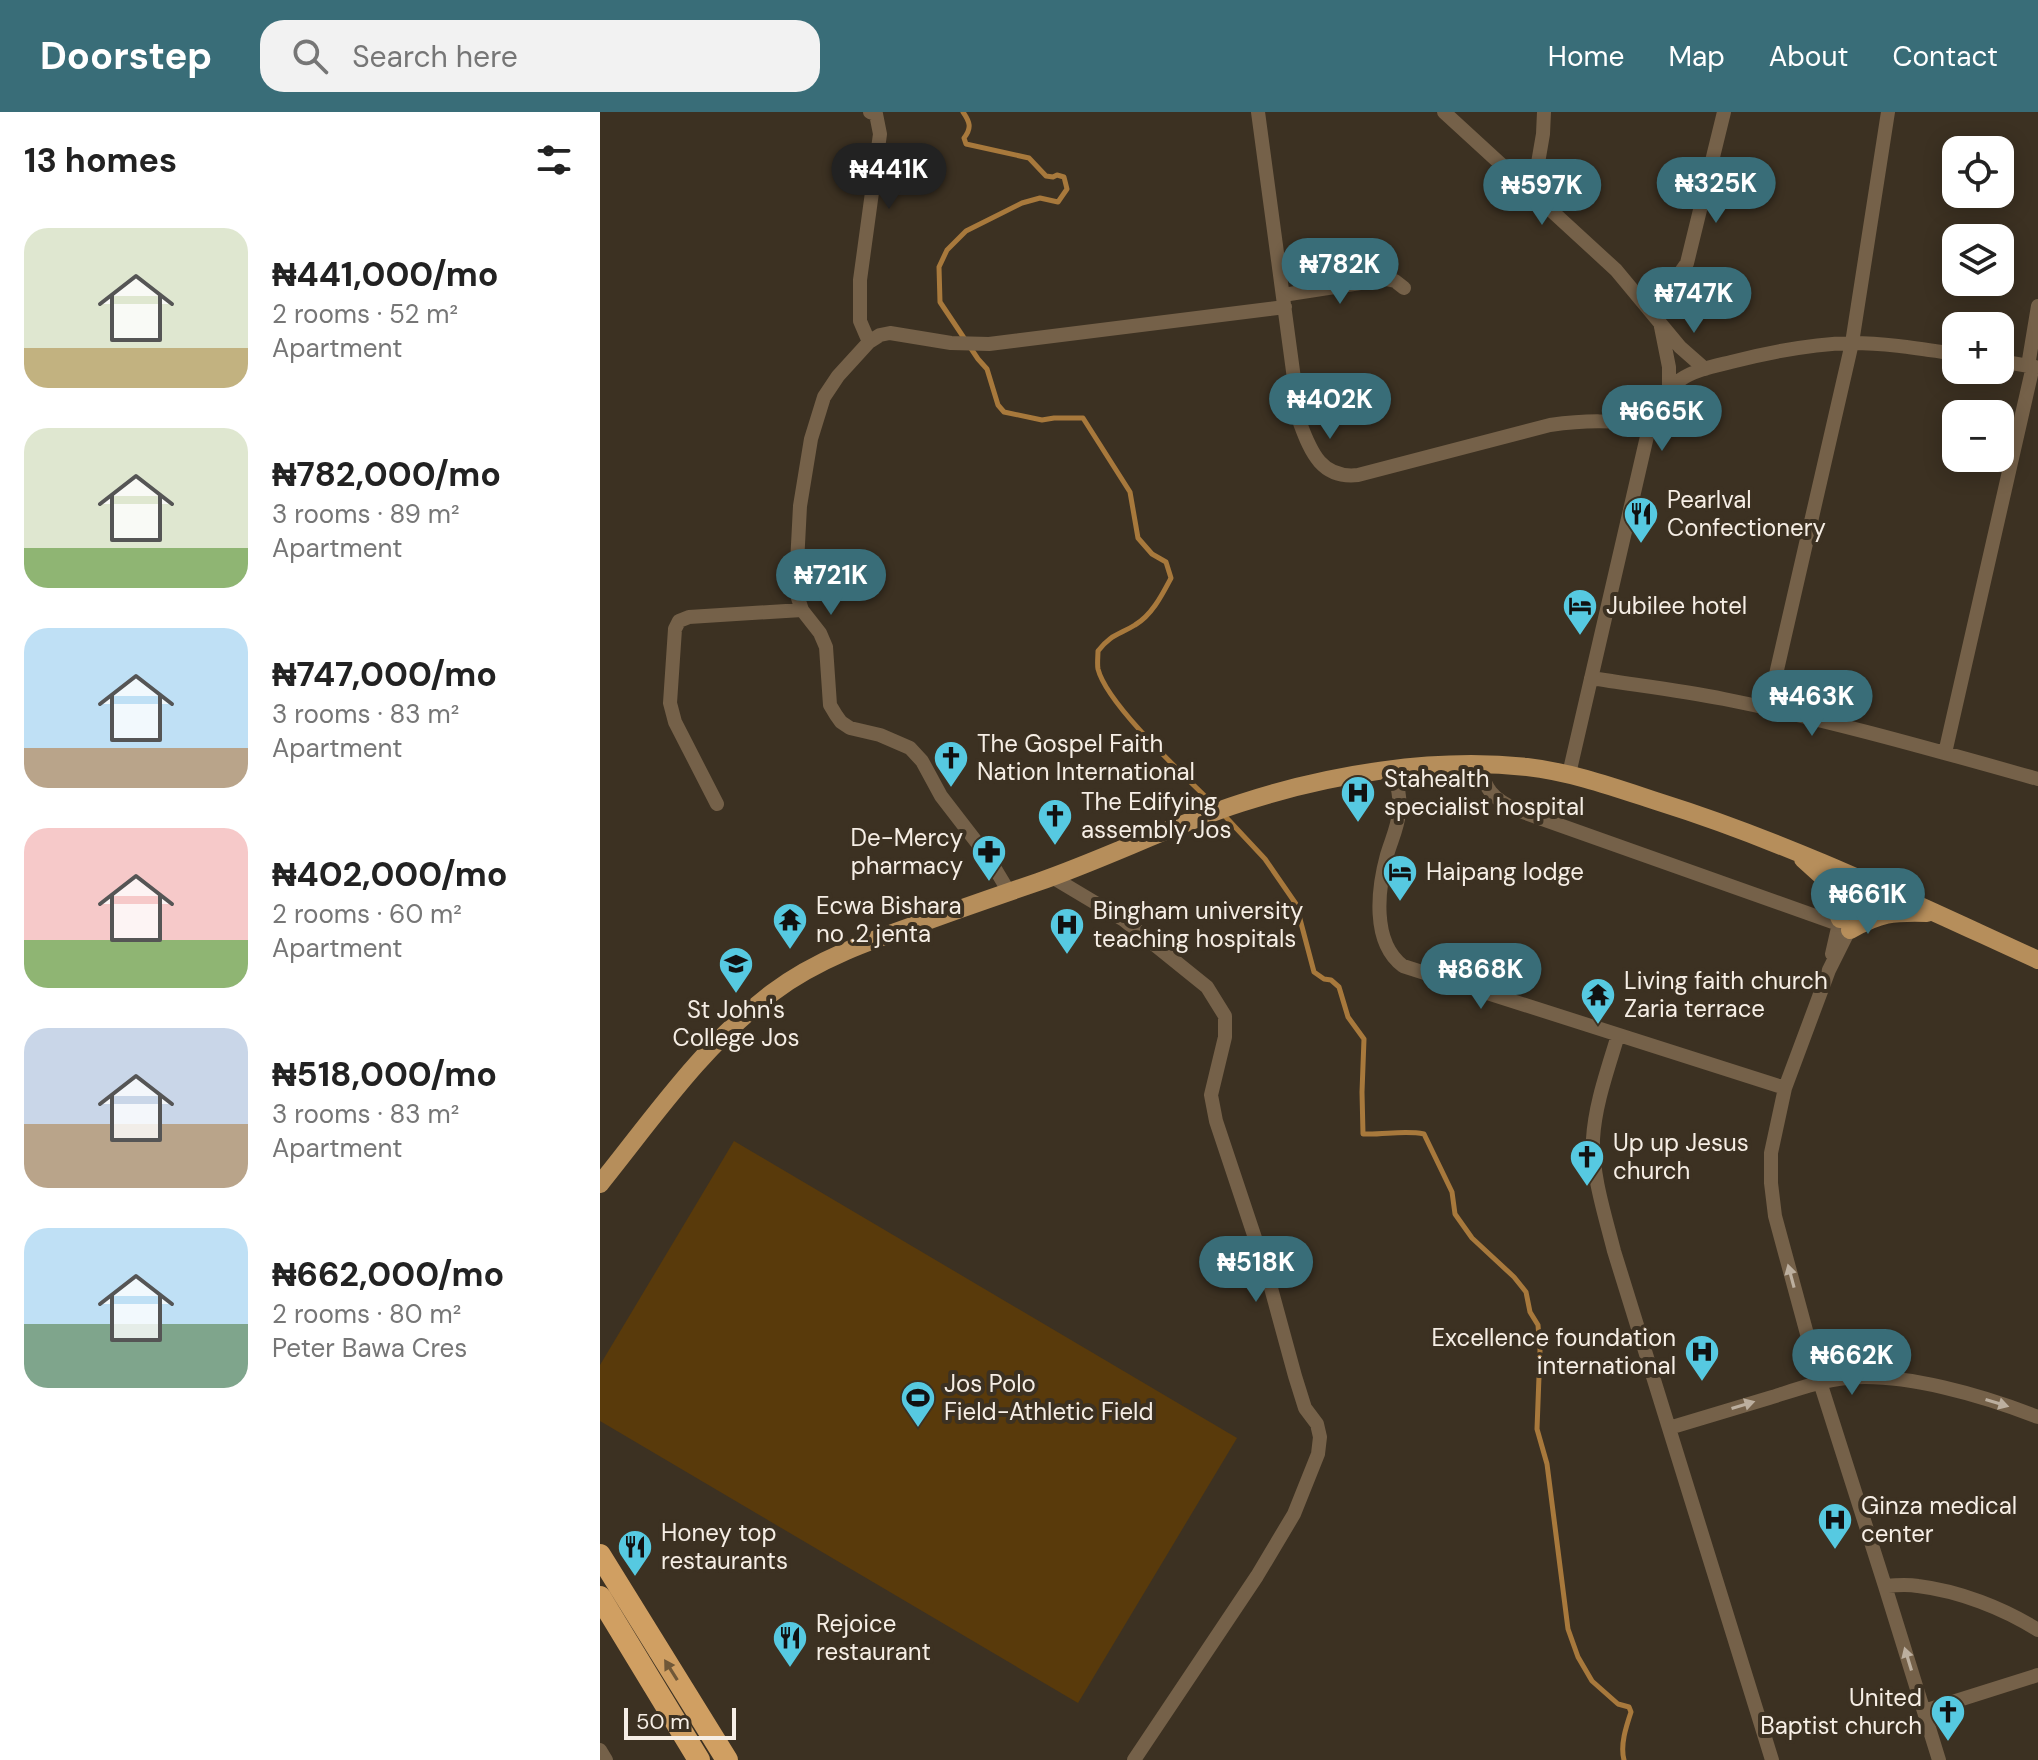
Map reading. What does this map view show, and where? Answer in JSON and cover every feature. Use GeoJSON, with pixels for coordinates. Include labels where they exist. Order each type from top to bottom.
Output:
{"type":"FeatureCollection","features":[{"type":"Feature","properties":{"kind":"highway"},"geometry":{"type":"LineString","coordinates":[[600,1555],[727,1760]]}},
{"type":"Feature","properties":{"kind":"highway"},"geometry":{"type":"LineString","coordinates":[[603,1610],[699,1760]]}},
{"type":"Feature","properties":{"kind":"main road"},"geometry":{"type":"LineString","coordinates":[[600,1184],[696,1065],[747,1013],[806,971],[863,945],[1052,877],[1243,802],[1317,783],[1393,769],[1478,763],[1569,774],[1695,813],[1788,848],[1855,875],[2038,960]]}},
{"type":"Feature","properties":{"kind":"main road"},"geometry":{"type":"LineString","coordinates":[[1788,848],[1824,878],[1843,924],[1898,912],[1937,913]]}},
{"type":"Feature","properties":{"kind":"street"},"geometry":{"type":"LineString","coordinates":[[869,342],[860,321],[860,280],[880,134],[876,114],[870,112]]}},
{"type":"Feature","properties":{"kind":"street"},"geometry":{"type":"LineString","coordinates":[[1258,112],[1300,423],[1306,439],[1328,471],[1336,475],[1358,475],[1550,425],[1598,420],[1649,426]]}},
{"type":"Feature","properties":{"kind":"street"},"geometry":{"type":"LineString","coordinates":[[1444,112],[1616,270],[1680,347],[1705,369]]}},
{"type":"Feature","properties":{"kind":"street"},"geometry":{"type":"LineString","coordinates":[[1533,192],[1544,112]]}},
{"type":"Feature","properties":{"kind":"street"},"geometry":{"type":"LineString","coordinates":[[1669,389],[1669,367],[1656,318],[1687,263],[1724,112]]}},
{"type":"Feature","properties":{"kind":"street"},"geometry":{"type":"LineString","coordinates":[[1768,709],[1852,343],[1888,112]]}},
{"type":"Feature","properties":{"kind":"street"},"geometry":{"type":"LineString","coordinates":[[1009,892],[988,857],[941,796],[922,761],[910,748],[880,735],[850,728],[841,722],[830,705],[826,647],[820,633],[802,610],[796,583],[800,506],[811,439],[824,397],[838,376],[869,342],[890,333],[951,343],[989,344],[1284,301],[1386,279],[1404,288]]}},
{"type":"Feature","properties":{"kind":"street"},"geometry":{"type":"LineString","coordinates":[[1945,753],[2033,366],[2038,306]]}},
{"type":"Feature","properties":{"kind":"street"},"geometry":{"type":"LineString","coordinates":[[1569,774],[1649,426],[1657,404],[1669,389],[1681,379],[1705,369],[1750,357],[1816,346],[1852,343],[1942,352]]}},
{"type":"Feature","properties":{"kind":"street"},"geometry":{"type":"LineString","coordinates":[[717,804],[675,722],[670,703],[675,629],[679,621],[689,617],[802,610]]}},
{"type":"Feature","properties":{"kind":"street"},"geometry":{"type":"LineString","coordinates":[[1591,678],[1722,698],[1876,733],[2038,779]]}},
{"type":"Feature","properties":{"kind":"street"},"geometry":{"type":"LineString","coordinates":[[1478,763],[1491,795],[1517,810],[1843,924]]}},
{"type":"Feature","properties":{"kind":"street"},"geometry":{"type":"LineString","coordinates":[[1393,769],[1398,788],[1399,814],[1383,874],[1380,919],[1389,951],[1395,960],[1403,966],[1785,1088]]}},
{"type":"Feature","properties":{"kind":"street"},"geometry":{"type":"LineString","coordinates":[[1855,875],[1829,970],[1785,1088],[1771,1153],[1771,1183],[1775,1216],[1820,1382],[1939,1760]]}},
{"type":"Feature","properties":{"kind":"street"},"geometry":{"type":"LineString","coordinates":[[1052,877],[1124,920],[1207,987],[1225,1016],[1225,1037],[1211,1095],[1216,1121],[1268,1277],[1305,1408],[1317,1424],[1320,1437],[1318,1454],[1294,1514],[1257,1576],[1134,1760]]}},
{"type":"Feature","properties":{"kind":"street"},"geometry":{"type":"LineString","coordinates":[[1843,924],[1872,884]]}},
{"type":"Feature","properties":{"kind":"street"},"geometry":{"type":"LineString","coordinates":[[1618,1035],[1597,1111],[1593,1139],[1595,1162],[1614,1251],[1772,1760]]}},
{"type":"Feature","properties":{"kind":"street"},"geometry":{"type":"LineString","coordinates":[[1669,1428],[1820,1382],[1850,1378],[1925,1384],[2038,1417]]}},
{"type":"Feature","properties":{"kind":"street"},"geometry":{"type":"LineString","coordinates":[[1885,1586],[1915,1585],[1945,1591],[1987,1605],[2038,1630]]}},
{"type":"Feature","properties":{"kind":"street"},"geometry":{"type":"LineString","coordinates":[[1924,1711],[2038,1675]]}},
{"type":"Feature","properties":{"kind":"street"},"geometry":{"type":"LineString","coordinates":[[600,1750],[606,1760]]}},
{"type":"Feature","properties":{"kind":"shaded area","name":"Jos Polo Field-Athletic Field"},"geometry":{"type":"Polygon","coordinates":[[[734,1141],[1237,1438],[1078,1703],[600,1421],[600,1365],[734,1141]]]}},
{"type":"Feature","properties":{"kind":"waterway"},"geometry":{"type":"LineString","coordinates":[[963,112],[969,125],[964,138],[966,144],[1029,158],[1046,176],[1064,177],[1067,189],[1058,202],[1040,198],[1022,203],[966,231],[947,250],[939,267],[940,302],[987,369],[998,405],[1004,412],[1042,420],[1083,418],[1130,492],[1138,538],[1152,554],[1166,562],[1171,578],[1147,616],[1111,638],[1098,651],[1098,669],[1104,684],[1132,721],[1215,806]]}},
{"type":"Feature","properties":{"kind":"waterway"},"geometry":{"type":"LineString","coordinates":[[1222,813],[1265,859],[1296,904],[1314,972],[1339,987],[1348,1017],[1364,1039],[1363,1134],[1424,1134],[1452,1192],[1455,1214],[1472,1238],[1526,1292],[1530,1312],[1538,1325],[1537,1429],[1547,1464],[1568,1629],[1578,1657],[1592,1681],[1618,1704],[1629,1707],[1631,1712],[1623,1742],[1624,1760]]}},
{"type":"Feature","properties":{"kind":"place","name":"Pearlval Confectionery"},"geometry":{"type":"Point","coordinates":[1641,545]}},
{"type":"Feature","properties":{"kind":"place","name":"Jubilee hotel"},"geometry":{"type":"Point","coordinates":[1580,637]}},
{"type":"Feature","properties":{"kind":"place","name":"The Gospel Faith Nation International"},"geometry":{"type":"Point","coordinates":[951,789]}},
{"type":"Feature","properties":{"kind":"place","name":"Stahealth specialist hospital"},"geometry":{"type":"Point","coordinates":[1358,824]}},
{"type":"Feature","properties":{"kind":"place","name":"The Edifying assembly Jos"},"geometry":{"type":"Point","coordinates":[1055,847]}},
{"type":"Feature","properties":{"kind":"place","name":"De-Mercy pharmacy"},"geometry":{"type":"Point","coordinates":[989,883]}},
{"type":"Feature","properties":{"kind":"place","name":"Haipang lodge"},"geometry":{"type":"Point","coordinates":[1400,903]}},
{"type":"Feature","properties":{"kind":"place","name":"Ecwa Bishara no .2 jenta"},"geometry":{"type":"Point","coordinates":[790,951]}},
{"type":"Feature","properties":{"kind":"place","name":"Bingham university teaching hospitals"},"geometry":{"type":"Point","coordinates":[1067,956]}},
{"type":"Feature","properties":{"kind":"place","name":"St John's College Jos"},"geometry":{"type":"Point","coordinates":[736,995]}},
{"type":"Feature","properties":{"kind":"place","name":"Living faith church Zaria terrace"},"geometry":{"type":"Point","coordinates":[1598,1026]}},
{"type":"Feature","properties":{"kind":"place","name":"Up up Jesus church"},"geometry":{"type":"Point","coordinates":[1587,1188]}},
{"type":"Feature","properties":{"kind":"place","name":"Excellence foundation international"},"geometry":{"type":"Point","coordinates":[1702,1383]}},
{"type":"Feature","properties":{"kind":"place","name":"Jos Polo Field-Athletic Field"},"geometry":{"type":"Point","coordinates":[918,1429]}},
{"type":"Feature","properties":{"kind":"place","name":"Ginza medical center"},"geometry":{"type":"Point","coordinates":[1835,1551]}},
{"type":"Feature","properties":{"kind":"place","name":"Honey top restaurants"},"geometry":{"type":"Point","coordinates":[635,1578]}},
{"type":"Feature","properties":{"kind":"place","name":"Rejoice restaurant"},"geometry":{"type":"Point","coordinates":[790,1669]}},
{"type":"Feature","properties":{"kind":"place","name":"United Baptist church"},"geometry":{"type":"Point","coordinates":[1948,1743]}}]}
